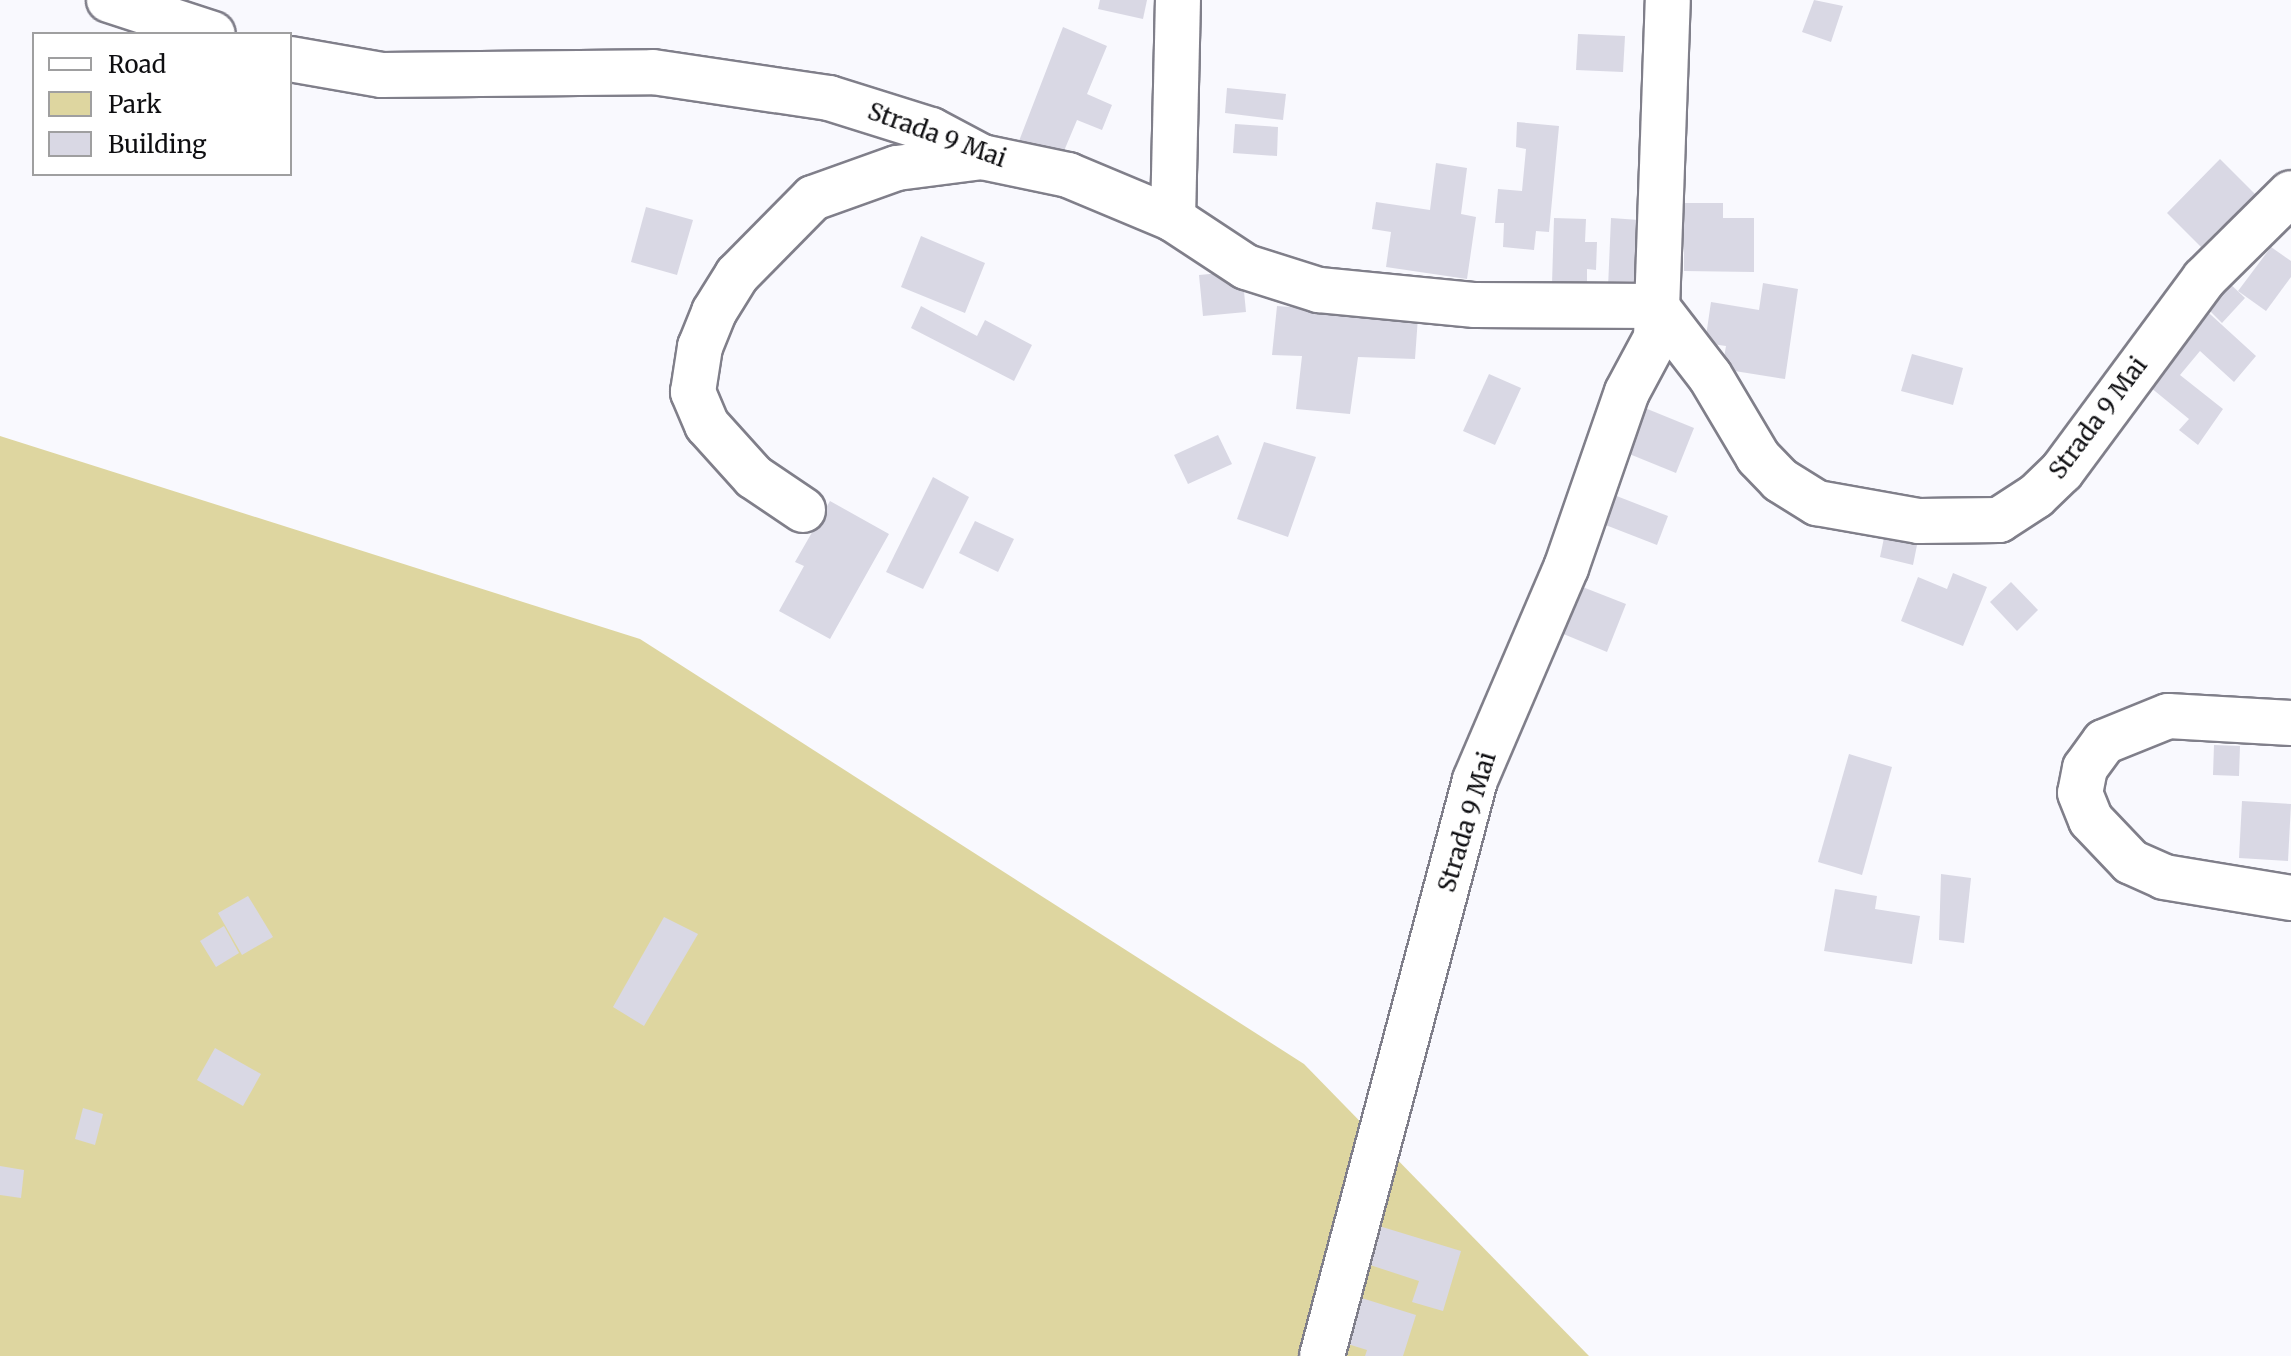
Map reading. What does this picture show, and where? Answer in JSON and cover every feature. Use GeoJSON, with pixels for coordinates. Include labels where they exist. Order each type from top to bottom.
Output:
{"type":"FeatureCollection","features":[{"type":"Feature","properties":{"kind":"street"},"geometry":{"type":"LineString","coordinates":[[109,0],[207,32]]}},
{"type":"Feature","properties":{"kind":"street"},"geometry":{"type":"LineString","coordinates":[[1173,219],[1178,0]]}},
{"type":"Feature","properties":{"kind":"street"},"geometry":{"type":"LineString","coordinates":[[1656,306],[1668,0]]}},
{"type":"Feature","properties":{"kind":"street","name":"Strada 9 Mai"},"geometry":{"type":"LineString","coordinates":[[292,59],[382,75],[653,72],[829,98],[931,130],[982,157],[1068,175],[1173,219],[1246,267],[1319,290],[1475,305],[1656,306]]}},
{"type":"Feature","properties":{"kind":"street"},"geometry":{"type":"LineString","coordinates":[[803,510],[754,477],[707,425],[693,392],[700,347],[714,312],[737,275],[813,198],[897,168],[982,157]]}},
{"type":"Feature","properties":{"kind":"street","name":"Strada 9 Mai"},"geometry":{"type":"LineString","coordinates":[[1656,306],[1710,376],[1758,457],[1780,480],[1817,503],[1864,513],[1919,521],[1999,520],[2036,496],[2062,471],[2179,309],[2291,193]]}},
{"type":"Feature","properties":{"kind":"street","name":"Strada 9 Mai"},"geometry":{"type":"LineString","coordinates":[[1322,1356],[1475,780],[1566,568],[1627,392],[1656,338],[1656,306]]}},
{"type":"Feature","properties":{"kind":"street"},"geometry":{"type":"LineString","coordinates":[[2291,723],[2168,716],[2104,742],[2085,768],[2080,793],[2091,820],[2131,862],[2164,877],[2291,898]]}},
{"type":"Feature","properties":{"kind":"green space"},"geometry":{"type":"Polygon","coordinates":[[[0,436],[640,639],[1304,1064],[1589,1356],[0,1356],[0,436]]]}},
{"type":"Feature","properties":{"kind":"building"},"geometry":{"type":"Polygon","coordinates":[[[1100,0],[1147,0],[1143,19],[1098,9],[1100,0]]]}},
{"type":"Feature","properties":{"kind":"building"},"geometry":{"type":"Polygon","coordinates":[[[1814,0],[1843,6],[1831,42],[1802,32],[1814,0]]]}},
{"type":"Feature","properties":{"kind":"building"},"geometry":{"type":"Polygon","coordinates":[[[1063,27],[1107,46],[1087,94],[1112,105],[1102,130],[1077,120],[1061,158],[1019,141],[1063,27]]]}},
{"type":"Feature","properties":{"kind":"building"},"geometry":{"type":"Polygon","coordinates":[[[1578,34],[1625,36],[1623,72],[1576,70],[1578,34]]]}},
{"type":"Feature","properties":{"kind":"building"},"geometry":{"type":"Polygon","coordinates":[[[1227,88],[1286,94],[1283,120],[1225,113],[1227,88]]]}},
{"type":"Feature","properties":{"kind":"building"},"geometry":{"type":"Polygon","coordinates":[[[1517,122],[1559,126],[1549,232],[1536,231],[1534,250],[1503,247],[1504,223],[1495,223],[1498,189],[1522,191],[1526,149],[1516,147],[1517,122]]]}},
{"type":"Feature","properties":{"kind":"building"},"geometry":{"type":"Polygon","coordinates":[[[1235,124],[1278,127],[1277,156],[1233,153],[1235,124]]]}},
{"type":"Feature","properties":{"kind":"building"},"geometry":{"type":"Polygon","coordinates":[[[2220,159],[2263,202],[2229,235],[2221,227],[2201,247],[2167,213],[2220,159]]]}},
{"type":"Feature","properties":{"kind":"building"},"geometry":{"type":"Polygon","coordinates":[[[1436,163],[1467,168],[1461,214],[1476,217],[1467,279],[1386,267],[1391,232],[1372,229],[1376,202],[1430,210],[1436,163]]]}},
{"type":"Feature","properties":{"kind":"building"},"geometry":{"type":"Polygon","coordinates":[[[1684,203],[1723,203],[1723,218],[1754,218],[1754,272],[1684,271],[1684,203]]]}},
{"type":"Feature","properties":{"kind":"building"},"geometry":{"type":"Polygon","coordinates":[[[646,207],[693,220],[677,275],[631,262],[646,207]]]}},
{"type":"Feature","properties":{"kind":"building"},"geometry":{"type":"Polygon","coordinates":[[[1554,218],[1586,219],[1585,242],[1597,242],[1596,270],[1587,269],[1587,284],[1552,284],[1554,218]]]}},
{"type":"Feature","properties":{"kind":"building"},"geometry":{"type":"Polygon","coordinates":[[[1611,218],[1639,220],[1635,289],[1608,288],[1611,218]]]}},
{"type":"Feature","properties":{"kind":"building"},"geometry":{"type":"Polygon","coordinates":[[[921,236],[985,263],[965,313],[901,287],[921,236]]]}},
{"type":"Feature","properties":{"kind":"building"},"geometry":{"type":"Polygon","coordinates":[[[2271,247],[2291,261],[2291,277],[2266,311],[2238,291],[2271,247]]]}},
{"type":"Feature","properties":{"kind":"building"},"geometry":{"type":"Polygon","coordinates":[[[1242,271],[1246,312],[1203,316],[1199,275],[1242,271]]]}},
{"type":"Feature","properties":{"kind":"building"},"geometry":{"type":"Polygon","coordinates":[[[2224,278],[2245,298],[2222,323],[2201,302],[2224,278]]]}},
{"type":"Feature","properties":{"kind":"building"},"geometry":{"type":"Polygon","coordinates":[[[1763,283],[1798,289],[1785,379],[1722,369],[1726,346],[1705,343],[1711,302],[1759,310],[1763,283]]]}},
{"type":"Feature","properties":{"kind":"building"},"geometry":{"type":"Polygon","coordinates":[[[2199,304],[2256,356],[2234,382],[2200,351],[2180,375],[2223,409],[2198,445],[2179,430],[2189,419],[2139,378],[2199,304]]]}},
{"type":"Feature","properties":{"kind":"building"},"geometry":{"type":"Polygon","coordinates":[[[921,306],[977,336],[985,320],[1032,345],[1014,381],[911,328],[921,306]]]}},
{"type":"Feature","properties":{"kind":"building"},"geometry":{"type":"Polygon","coordinates":[[[1277,306],[1418,317],[1415,359],[1358,357],[1350,414],[1296,409],[1302,356],[1272,355],[1277,306]]]}},
{"type":"Feature","properties":{"kind":"building"},"geometry":{"type":"Polygon","coordinates":[[[1912,354],[1963,368],[1953,405],[1901,391],[1912,354]]]}},
{"type":"Feature","properties":{"kind":"building"},"geometry":{"type":"Polygon","coordinates":[[[1489,374],[1521,388],[1495,445],[1463,431],[1489,374]]]}},
{"type":"Feature","properties":{"kind":"building"},"geometry":{"type":"Polygon","coordinates":[[[1640,406],[1694,428],[1676,473],[1622,451],[1640,406]]]}},
{"type":"Feature","properties":{"kind":"building"},"geometry":{"type":"Polygon","coordinates":[[[1218,435],[1232,464],[1188,484],[1174,455],[1218,435]]]}},
{"type":"Feature","properties":{"kind":"building"},"geometry":{"type":"Polygon","coordinates":[[[1264,442],[1316,457],[1288,537],[1237,519],[1264,442]]]}},
{"type":"Feature","properties":{"kind":"building"},"geometry":{"type":"Polygon","coordinates":[[[933,477],[969,497],[923,589],[886,572],[933,477]]]}},
{"type":"Feature","properties":{"kind":"building"},"geometry":{"type":"Polygon","coordinates":[[[1614,495],[1668,516],[1657,545],[1603,524],[1614,495]]]}},
{"type":"Feature","properties":{"kind":"building"},"geometry":{"type":"Polygon","coordinates":[[[830,501],[889,534],[830,639],[779,611],[804,566],[795,562],[830,501]]]}},
{"type":"Feature","properties":{"kind":"building"},"geometry":{"type":"Polygon","coordinates":[[[975,521],[1014,539],[998,572],[959,553],[975,521]]]}},
{"type":"Feature","properties":{"kind":"building"},"geometry":{"type":"Polygon","coordinates":[[[1885,533],[1918,540],[1913,565],[1880,557],[1885,533]]]}},
{"type":"Feature","properties":{"kind":"building"},"geometry":{"type":"Polygon","coordinates":[[[1953,573],[1987,587],[1963,646],[1901,621],[1918,577],[1947,589],[1953,573]]]}},
{"type":"Feature","properties":{"kind":"building"},"geometry":{"type":"Polygon","coordinates":[[[2011,582],[2038,610],[2017,631],[1990,602],[2011,582]]]}},
{"type":"Feature","properties":{"kind":"building"},"geometry":{"type":"Polygon","coordinates":[[[1580,586],[1626,604],[1607,652],[1561,633],[1580,586]]]}},
{"type":"Feature","properties":{"kind":"building"},"geometry":{"type":"Polygon","coordinates":[[[2214,745],[2240,746],[2239,776],[2213,775],[2214,745]]]}},
{"type":"Feature","properties":{"kind":"building"},"geometry":{"type":"Polygon","coordinates":[[[1849,754],[1892,767],[1862,875],[1818,862],[1849,754]]]}},
{"type":"Feature","properties":{"kind":"building"},"geometry":{"type":"Polygon","coordinates":[[[2242,801],[2291,804],[2288,861],[2239,858],[2242,801]]]}},
{"type":"Feature","properties":{"kind":"building"},"geometry":{"type":"Polygon","coordinates":[[[1941,874],[1971,878],[1964,943],[1939,940],[1941,874]]]}},
{"type":"Feature","properties":{"kind":"building"},"geometry":{"type":"Polygon","coordinates":[[[1835,889],[1877,896],[1875,909],[1920,916],[1912,964],[1824,951],[1835,889]]]}},
{"type":"Feature","properties":{"kind":"building"},"geometry":{"type":"Polygon","coordinates":[[[248,896],[273,937],[242,955],[218,913],[248,896]]]}},
{"type":"Feature","properties":{"kind":"building"},"geometry":{"type":"Polygon","coordinates":[[[664,917],[698,934],[644,1026],[613,1007],[664,917]]]}},
{"type":"Feature","properties":{"kind":"building"},"geometry":{"type":"Polygon","coordinates":[[[224,926],[239,953],[216,967],[200,941],[224,926]]]}},
{"type":"Feature","properties":{"kind":"building"},"geometry":{"type":"Polygon","coordinates":[[[215,1048],[261,1074],[243,1106],[197,1080],[215,1048]]]}},
{"type":"Feature","properties":{"kind":"building"},"geometry":{"type":"Polygon","coordinates":[[[83,1108],[103,1114],[95,1145],[75,1139],[83,1108]]]}},
{"type":"Feature","properties":{"kind":"building"},"geometry":{"type":"Polygon","coordinates":[[[0,1166],[24,1170],[21,1198],[0,1195],[0,1166]]]}},
{"type":"Feature","properties":{"kind":"building"},"geometry":{"type":"Polygon","coordinates":[[[1379,1226],[1461,1251],[1443,1311],[1412,1302],[1419,1281],[1367,1264],[1379,1226]]]}},
{"type":"Feature","properties":{"kind":"building"},"geometry":{"type":"Polygon","coordinates":[[[1352,1295],[1416,1315],[1403,1356],[1365,1356],[1367,1350],[1338,1341],[1352,1295]]]}}]}
